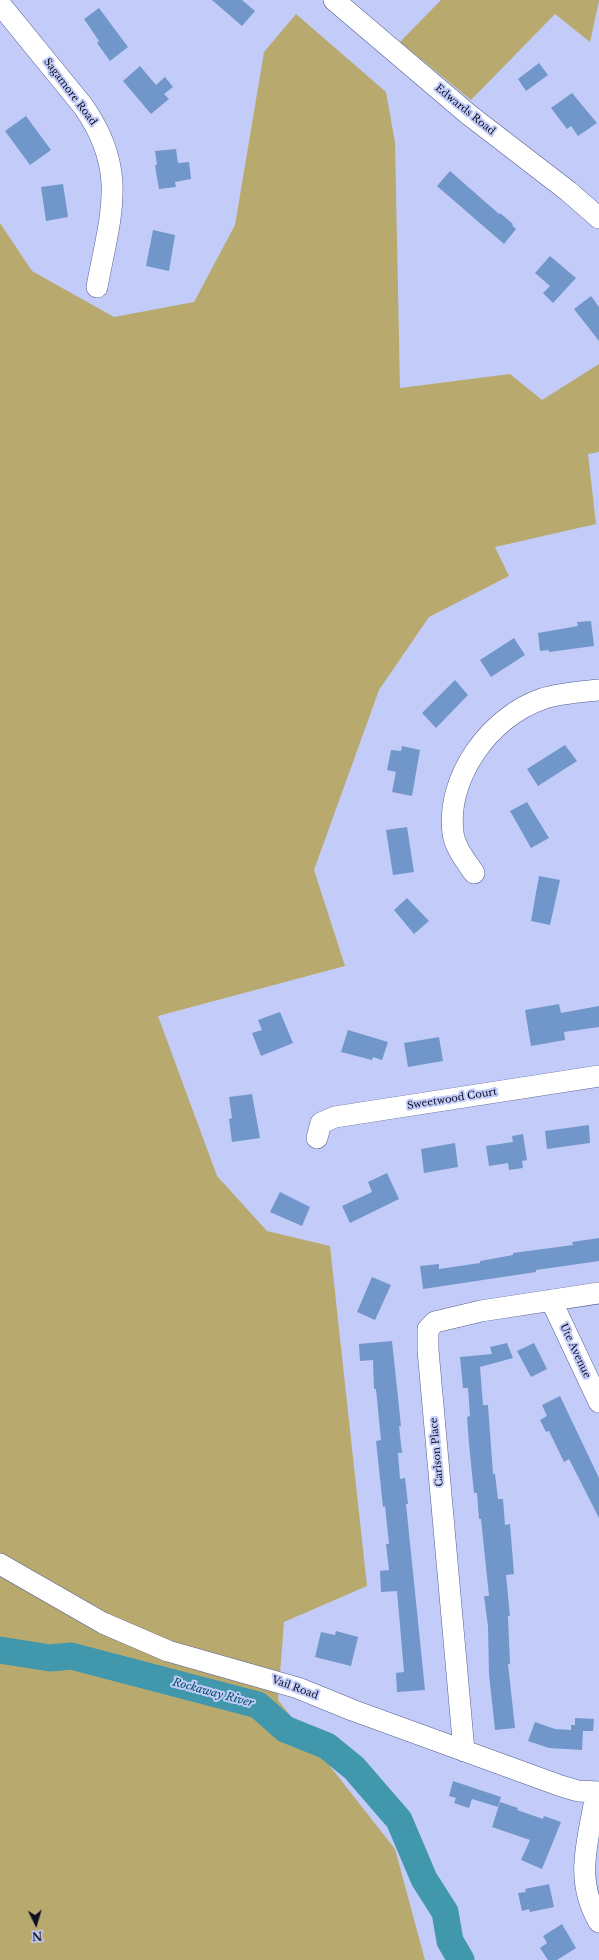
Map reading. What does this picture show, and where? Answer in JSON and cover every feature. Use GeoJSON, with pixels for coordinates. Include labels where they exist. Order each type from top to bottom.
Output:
{"type":"FeatureCollection","features":[{"type":"Feature","properties":{"kind":"street","name":"Edwards Road"},"geometry":{"type":"LineString","coordinates":[[334,0],[462,109],[568,191],[599,218]]}},
{"type":"Feature","properties":{"kind":"street","name":"Sagamore Road"},"geometry":{"type":"LineString","coordinates":[[0,4],[83,106],[93,121],[106,149],[111,168],[113,189],[111,209],[97,287]]}},
{"type":"Feature","properties":{"kind":"street"},"geometry":{"type":"LineString","coordinates":[[474,873],[456,844],[452,818],[453,804],[459,784],[467,765],[478,748],[506,719],[542,699],[599,690]]}},
{"type":"Feature","properties":{"kind":"street","name":"Sweetwood Court"},"geometry":{"type":"LineString","coordinates":[[317,1138],[321,1123],[335,1117],[599,1076]]}},
{"type":"Feature","properties":{"kind":"street","name":"Carlson Place"},"geometry":{"type":"LineString","coordinates":[[464,1751],[428,1350],[428,1329],[435,1322],[481,1311],[599,1293]]}},
{"type":"Feature","properties":{"kind":"street","name":"Ute Avenue"},"geometry":{"type":"LineString","coordinates":[[551,1300],[599,1402]]}},
{"type":"Feature","properties":{"kind":"street","name":"Vail Road"},"geometry":{"type":"LineString","coordinates":[[0,1564],[104,1623],[153,1645],[196,1660],[260,1676],[298,1688],[561,1786],[578,1791],[598,1792]]}},
{"type":"Feature","properties":{"kind":"street"},"geometry":{"type":"LineString","coordinates":[[598,1792],[583,1865],[586,1893],[599,1922]]}},
{"type":"Feature","properties":{"kind":"shaded area"},"geometry":{"type":"Polygon","coordinates":[[[441,0],[599,1],[590,42],[555,14],[471,100],[400,42],[441,0]]]}},
{"type":"Feature","properties":{"kind":"shaded area"},"geometry":{"type":"Polygon","coordinates":[[[296,14],[386,92],[395,142],[400,388],[510,374],[542,400],[599,364],[599,452],[588,454],[596,524],[495,547],[509,576],[429,617],[379,690],[314,870],[345,966],[158,1016],[217,1176],[267,1231],[330,1246],[367,1586],[284,1622],[278,1700],[395,1849],[425,1960],[0,1960],[0,223],[32,271],[114,317],[194,302],[235,225],[264,52],[296,14]]]}},
{"type":"Feature","properties":{"kind":"building"},"geometry":{"type":"Polygon","coordinates":[[[212,0],[242,0],[255,11],[242,26],[212,0]]]}},
{"type":"Feature","properties":{"kind":"building"},"geometry":{"type":"Polygon","coordinates":[[[99,8],[128,47],[110,61],[97,43],[99,41],[84,19],[99,8]]]}},
{"type":"Feature","properties":{"kind":"building"},"geometry":{"type":"Polygon","coordinates":[[[539,63],[548,75],[526,91],[518,79],[539,63]]]}},
{"type":"Feature","properties":{"kind":"building"},"geometry":{"type":"Polygon","coordinates":[[[140,66],[156,85],[165,77],[173,87],[164,94],[169,99],[151,114],[123,81],[140,66]]]}},
{"type":"Feature","properties":{"kind":"building"},"geometry":{"type":"Polygon","coordinates":[[[572,93],[597,123],[578,136],[571,126],[567,129],[551,108],[572,93]]]}},
{"type":"Feature","properties":{"kind":"building"},"geometry":{"type":"Polygon","coordinates":[[[26,116],[51,150],[30,165],[5,131],[26,116]]]}},
{"type":"Feature","properties":{"kind":"building"},"geometry":{"type":"Polygon","coordinates":[[[176,149],[178,163],[189,162],[191,179],[175,182],[176,187],[159,189],[155,166],[157,164],[155,151],[176,149]]]}},
{"type":"Feature","properties":{"kind":"building"},"geometry":{"type":"Polygon","coordinates":[[[450,171],[499,214],[500,213],[513,224],[512,225],[516,229],[504,244],[437,186],[450,171]]]}},
{"type":"Feature","properties":{"kind":"building"},"geometry":{"type":"Polygon","coordinates":[[[63,184],[68,217],[46,221],[41,187],[63,184]]]}},
{"type":"Feature","properties":{"kind":"building"},"geometry":{"type":"Polygon","coordinates":[[[153,230],[175,235],[169,271],[146,266],[153,230]]]}},
{"type":"Feature","properties":{"kind":"building"},"geometry":{"type":"Polygon","coordinates":[[[550,256],[576,278],[553,303],[543,293],[550,286],[535,273],[550,256]]]}},
{"type":"Feature","properties":{"kind":"building"},"geometry":{"type":"Polygon","coordinates":[[[591,296],[599,307],[599,341],[574,309],[591,296]]]}},
{"type":"Feature","properties":{"kind":"building"},"geometry":{"type":"Polygon","coordinates":[[[591,621],[594,646],[549,652],[549,650],[540,651],[538,633],[578,626],[577,622],[591,621]]]}},
{"type":"Feature","properties":{"kind":"building"},"geometry":{"type":"Polygon","coordinates":[[[514,638],[525,655],[491,677],[480,660],[514,638]]]}},
{"type":"Feature","properties":{"kind":"building"},"geometry":{"type":"Polygon","coordinates":[[[455,680],[468,695],[436,728],[422,713],[455,680]]]}},
{"type":"Feature","properties":{"kind":"building"},"geometry":{"type":"Polygon","coordinates":[[[565,745],[577,761],[538,786],[527,769],[565,745]]]}},
{"type":"Feature","properties":{"kind":"building"},"geometry":{"type":"Polygon","coordinates":[[[402,746],[420,750],[412,796],[392,792],[396,772],[387,770],[391,750],[401,751],[402,746]]]}},
{"type":"Feature","properties":{"kind":"building"},"geometry":{"type":"Polygon","coordinates":[[[527,802],[549,838],[531,848],[510,811],[527,802]]]}},
{"type":"Feature","properties":{"kind":"building"},"geometry":{"type":"Polygon","coordinates":[[[407,827],[414,872],[393,875],[386,830],[407,827]]]}},
{"type":"Feature","properties":{"kind":"building"},"geometry":{"type":"Polygon","coordinates":[[[539,876],[560,880],[550,925],[531,921],[539,876]]]}},
{"type":"Feature","properties":{"kind":"building"},"geometry":{"type":"Polygon","coordinates":[[[407,898],[429,921],[414,934],[394,910],[407,898]]]}},
{"type":"Feature","properties":{"kind":"building"},"geometry":{"type":"Polygon","coordinates":[[[559,1004],[561,1013],[599,1006],[599,1027],[564,1032],[565,1040],[531,1046],[525,1010],[559,1004]]]}},
{"type":"Feature","properties":{"kind":"building"},"geometry":{"type":"Polygon","coordinates":[[[280,1012],[293,1043],[261,1056],[252,1033],[262,1030],[258,1020],[280,1012]]]}},
{"type":"Feature","properties":{"kind":"building"},"geometry":{"type":"Polygon","coordinates":[[[348,1030],[388,1042],[382,1060],[373,1057],[372,1060],[341,1052],[348,1030]]]}},
{"type":"Feature","properties":{"kind":"building"},"geometry":{"type":"Polygon","coordinates":[[[439,1037],[443,1061],[408,1067],[404,1043],[439,1037]]]}},
{"type":"Feature","properties":{"kind":"building"},"geometry":{"type":"Polygon","coordinates":[[[252,1094],[260,1138],[232,1142],[229,1119],[232,1118],[229,1097],[252,1094]]]}},
{"type":"Feature","properties":{"kind":"building"},"geometry":{"type":"Polygon","coordinates":[[[589,1125],[590,1143],[547,1149],[545,1131],[589,1125]]]}},
{"type":"Feature","properties":{"kind":"building"},"geometry":{"type":"Polygon","coordinates":[[[523,1134],[527,1160],[522,1161],[523,1168],[509,1170],[508,1163],[489,1166],[486,1146],[513,1142],[512,1136],[523,1134]]]}},
{"type":"Feature","properties":{"kind":"building"},"geometry":{"type":"Polygon","coordinates":[[[455,1143],[458,1167],[424,1173],[421,1149],[455,1143]]]}},
{"type":"Feature","properties":{"kind":"building"},"geometry":{"type":"Polygon","coordinates":[[[387,1173],[399,1199],[350,1223],[342,1206],[372,1192],[368,1182],[387,1173]]]}},
{"type":"Feature","properties":{"kind":"building"},"geometry":{"type":"Polygon","coordinates":[[[280,1192],[310,1207],[302,1226],[270,1212],[280,1192]]]}},
{"type":"Feature","properties":{"kind":"building"},"geometry":{"type":"Polygon","coordinates":[[[599,1238],[599,1261],[423,1289],[420,1266],[439,1264],[439,1269],[480,1263],[480,1261],[513,1255],[513,1253],[573,1245],[572,1242],[599,1238]]]}},
{"type":"Feature","properties":{"kind":"building"},"geometry":{"type":"Polygon","coordinates":[[[372,1277],[391,1285],[375,1320],[357,1312],[372,1277]]]}},
{"type":"Feature","properties":{"kind":"building"},"geometry":{"type":"Polygon","coordinates":[[[392,1341],[401,1426],[399,1426],[402,1453],[398,1453],[400,1479],[405,1478],[408,1504],[406,1504],[425,1690],[397,1692],[396,1673],[404,1672],[397,1591],[381,1592],[380,1571],[389,1570],[386,1544],[389,1544],[385,1506],[383,1507],[376,1441],[381,1440],[376,1389],[374,1389],[373,1360],[360,1361],[359,1344],[392,1341]]]}},
{"type":"Feature","properties":{"kind":"building"},"geometry":{"type":"Polygon","coordinates":[[[507,1343],[513,1358],[480,1367],[483,1405],[488,1405],[493,1474],[495,1474],[498,1499],[503,1499],[505,1525],[510,1524],[514,1574],[506,1575],[510,1616],[508,1616],[510,1664],[508,1664],[515,1728],[495,1730],[489,1674],[488,1626],[484,1596],[489,1596],[481,1519],[479,1519],[477,1493],[474,1493],[469,1444],[467,1417],[470,1416],[468,1388],[463,1388],[460,1357],[492,1354],[490,1347],[507,1343]]]}},
{"type":"Feature","properties":{"kind":"building"},"geometry":{"type":"Polygon","coordinates":[[[534,1343],[547,1369],[531,1377],[517,1351],[534,1343]]]}},
{"type":"Feature","properties":{"kind":"building"},"geometry":{"type":"Polygon","coordinates":[[[560,1396],[599,1478],[599,1518],[569,1459],[564,1462],[549,1431],[546,1432],[540,1420],[547,1416],[542,1405],[560,1396]]]}},
{"type":"Feature","properties":{"kind":"building"},"geometry":{"type":"Polygon","coordinates":[[[336,1631],[358,1637],[351,1666],[315,1657],[321,1632],[335,1635],[336,1631]]]}},
{"type":"Feature","properties":{"kind":"building"},"geometry":{"type":"Polygon","coordinates":[[[575,1718],[594,1719],[593,1731],[583,1731],[582,1750],[549,1748],[528,1741],[535,1722],[555,1729],[571,1730],[571,1725],[575,1725],[575,1718]]]}},
{"type":"Feature","properties":{"kind":"building"},"geometry":{"type":"Polygon","coordinates":[[[453,1781],[501,1797],[498,1807],[472,1799],[469,1808],[454,1803],[456,1798],[449,1796],[453,1781]]]}},
{"type":"Feature","properties":{"kind":"building"},"geometry":{"type":"Polygon","coordinates":[[[500,1802],[543,1819],[544,1816],[561,1822],[542,1869],[521,1860],[530,1840],[492,1827],[500,1802]]]}},
{"type":"Feature","properties":{"kind":"building"},"geometry":{"type":"Polygon","coordinates":[[[549,1884],[554,1907],[530,1912],[529,1909],[522,1911],[518,1893],[526,1892],[525,1889],[549,1884]]]}},
{"type":"Feature","properties":{"kind":"building"},"geometry":{"type":"Polygon","coordinates":[[[562,1924],[576,1948],[557,1960],[548,1960],[540,1948],[547,1943],[543,1936],[562,1924]]]}},
{"type":"Feature","properties":{"kind":"waterway","name":"Rockaway River"},"geometry":{"type":"LineString","coordinates":[[0,1650],[50,1658],[71,1656],[258,1705],[285,1729],[327,1746],[354,1768],[399,1820],[424,1879],[445,1912],[450,1941],[461,1960]]}}]}
